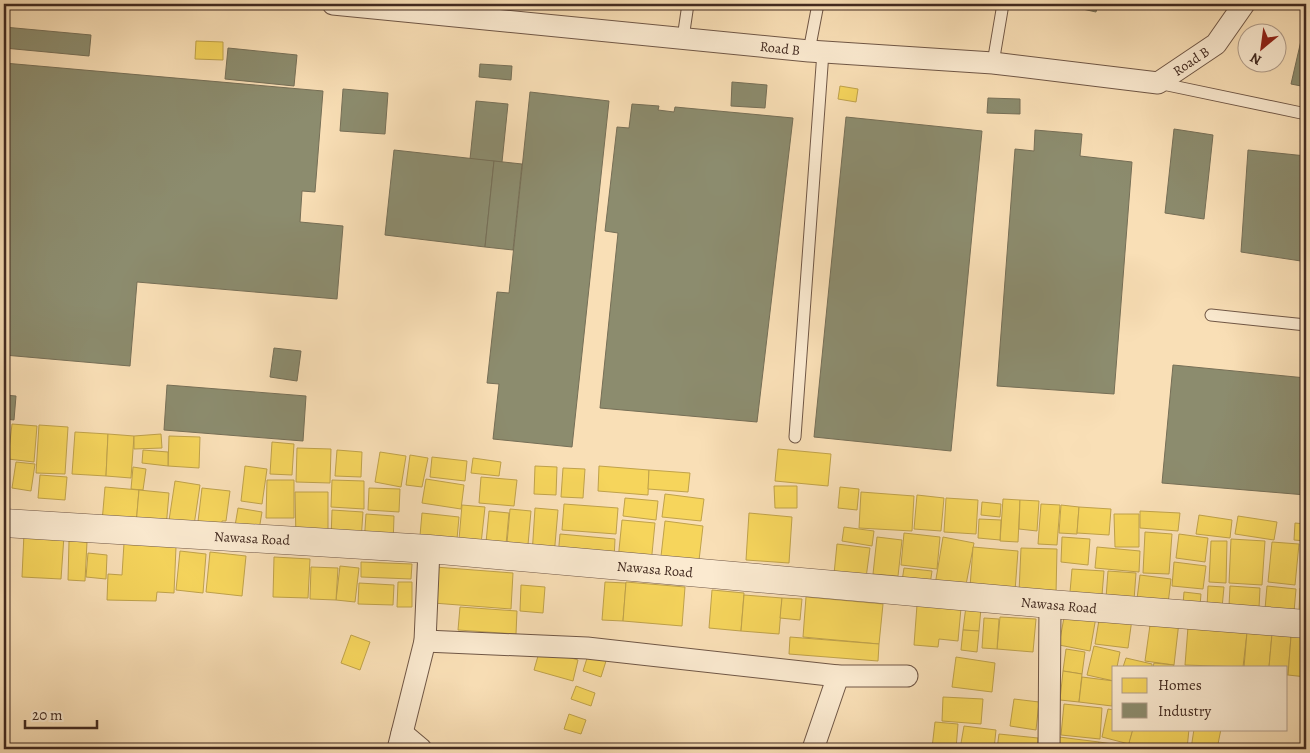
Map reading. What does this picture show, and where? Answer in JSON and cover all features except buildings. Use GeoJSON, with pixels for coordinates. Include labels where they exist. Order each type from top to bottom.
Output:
{"type":"FeatureCollection","features":[{"type":"Feature","properties":{"kind":"street","name":"Road B"},"geometry":{"type":"LineString","coordinates":[[333,4],[398,7],[816,51],[993,63],[1158,83],[1216,44],[1244,4]]}},
{"type":"Feature","properties":{"kind":"street","name":"Nawasa Road"},"geometry":{"type":"LineString","coordinates":[[4,523],[429,549],[1050,604],[1306,624]]}},
{"type":"Feature","properties":{"kind":"street"},"geometry":{"type":"LineString","coordinates":[[421,749],[400,741],[425,641],[429,549]]}},
{"type":"Feature","properties":{"kind":"street"},"geometry":{"type":"LineString","coordinates":[[1049,749],[1050,604]]}},
{"type":"Feature","properties":{"kind":"street"},"geometry":{"type":"LineString","coordinates":[[425,641],[586,648],[838,676],[908,676]]}},
{"type":"Feature","properties":{"kind":"street"},"geometry":{"type":"LineString","coordinates":[[813,749],[838,676]]}},
{"type":"Feature","properties":{"kind":"lane"},"geometry":{"type":"LineString","coordinates":[[683,38],[688,4]]}},
{"type":"Feature","properties":{"kind":"lane"},"geometry":{"type":"LineString","coordinates":[[795,437],[818,4]]}},
{"type":"Feature","properties":{"kind":"lane"},"geometry":{"type":"LineString","coordinates":[[993,63],[1003,4]]}},
{"type":"Feature","properties":{"kind":"lane"},"geometry":{"type":"LineString","coordinates":[[1158,83],[1306,114]]}},
{"type":"Feature","properties":{"kind":"lane"},"geometry":{"type":"LineString","coordinates":[[1211,315],[1306,325]]}}]}
